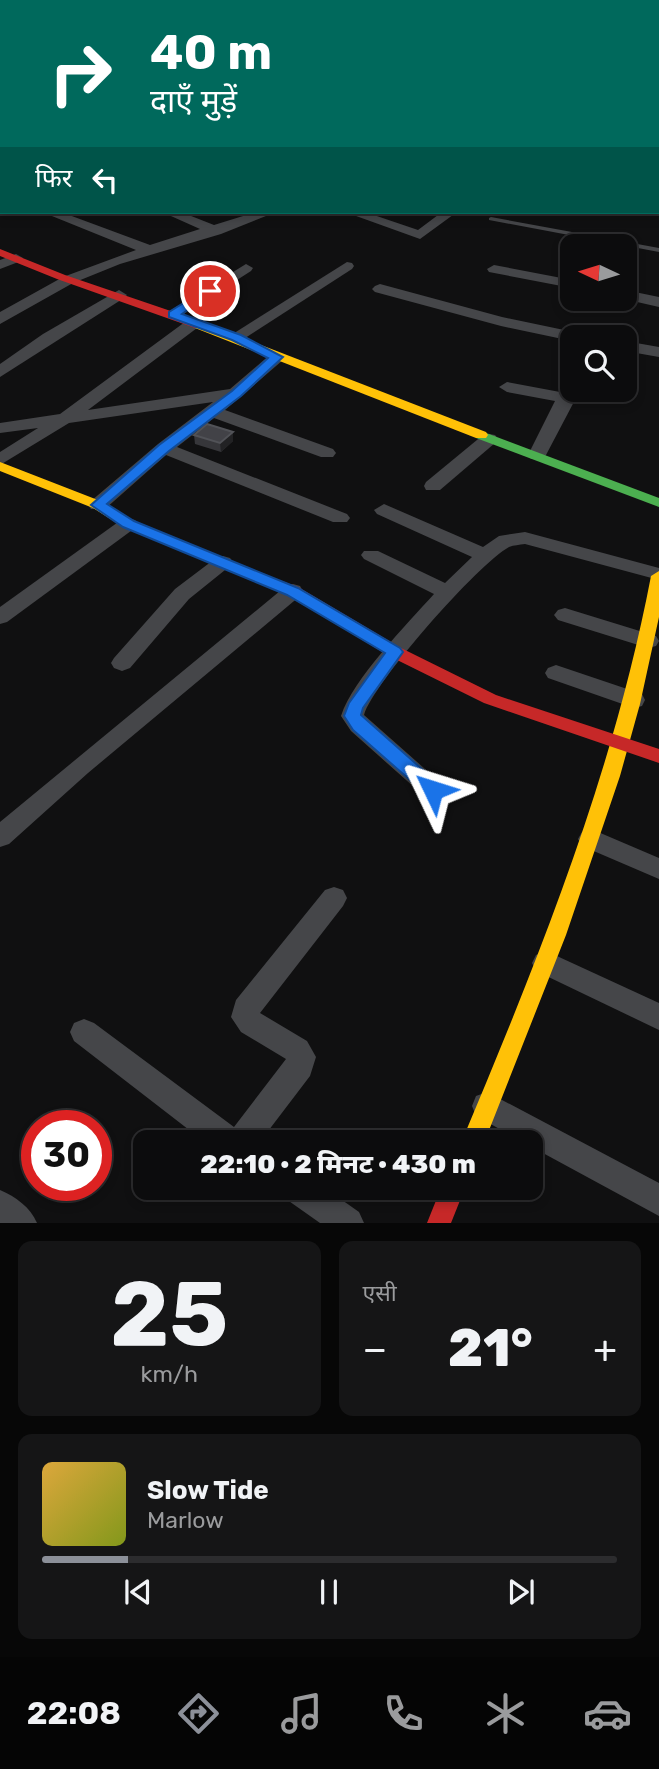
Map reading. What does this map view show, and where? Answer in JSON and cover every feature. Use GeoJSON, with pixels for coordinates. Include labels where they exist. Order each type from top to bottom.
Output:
{"type":"FeatureCollection","features":[{"type":"Feature","properties":{"kind":"street"},"geometry":{"type":"LineString","coordinates":[[54,214],[152,251]]}},
{"type":"Feature","properties":{"kind":"street"},"geometry":{"type":"LineString","coordinates":[[174,214],[216,231]]}},
{"type":"Feature","properties":{"kind":"street"},"geometry":{"type":"LineString","coordinates":[[0,319],[68,280],[115,261],[263,214]]}},
{"type":"Feature","properties":{"kind":"street"},"geometry":{"type":"LineString","coordinates":[[358,214],[420,235],[447,214]]}},
{"type":"Feature","properties":{"kind":"street"},"geometry":{"type":"LineString","coordinates":[[0,252],[68,280],[119,295],[236,337],[276,357],[659,503]]}},
{"type":"Feature","properties":{"kind":"street"},"geometry":{"type":"LineString","coordinates":[[0,265],[16,258]]}},
{"type":"Feature","properties":{"kind":"street"},"geometry":{"type":"LineString","coordinates":[[236,337],[347,266]]}},
{"type":"Feature","properties":{"kind":"street"},"geometry":{"type":"LineString","coordinates":[[173,314],[246,268]]}},
{"type":"Feature","properties":{"kind":"street"},"geometry":{"type":"LineString","coordinates":[[494,269],[560,282]]}},
{"type":"Feature","properties":{"kind":"street"},"geometry":{"type":"LineString","coordinates":[[380,289],[560,333]]}},
{"type":"Feature","properties":{"kind":"street"},"geometry":{"type":"LineString","coordinates":[[0,372],[49,337],[119,295]]}},
{"type":"Feature","properties":{"kind":"street"},"geometry":{"type":"LineString","coordinates":[[637,297],[659,302]]}},
{"type":"Feature","properties":{"kind":"street"},"geometry":{"type":"LineString","coordinates":[[0,460],[67,417],[195,322]]}},
{"type":"Feature","properties":{"kind":"street"},"geometry":{"type":"LineString","coordinates":[[637,348],[659,352]]}},
{"type":"Feature","properties":{"kind":"street"},"geometry":{"type":"LineString","coordinates":[[98,505],[164,448],[236,393],[276,357]]}},
{"type":"Feature","properties":{"kind":"street"},"geometry":{"type":"LineString","coordinates":[[507,387],[560,390]]}},
{"type":"Feature","properties":{"kind":"street"},"geometry":{"type":"LineString","coordinates":[[0,428],[236,393]]}},
{"type":"Feature","properties":{"kind":"street"},"geometry":{"type":"LineString","coordinates":[[537,455],[564,402]]}},
{"type":"Feature","properties":{"kind":"street"},"geometry":{"type":"LineString","coordinates":[[212,411],[327,453]]}},
{"type":"Feature","properties":{"kind":"street"},"geometry":{"type":"LineString","coordinates":[[433,486],[489,439]]}},
{"type":"Feature","properties":{"kind":"street"},"geometry":{"type":"LineString","coordinates":[[164,448],[340,518]]}},
{"type":"Feature","properties":{"kind":"street"},"geometry":{"type":"LineString","coordinates":[[0,467],[98,505],[128,524],[293,591],[395,652],[461,685],[523,712],[623,742],[659,756]]}},
{"type":"Feature","properties":{"kind":"street"},"geometry":{"type":"LineString","coordinates":[[384,510],[485,555]]}},
{"type":"Feature","properties":{"kind":"street"},"geometry":{"type":"LineString","coordinates":[[0,617],[128,524]]}},
{"type":"Feature","properties":{"kind":"street"},"geometry":{"type":"LineString","coordinates":[[433,790],[352,716],[355,707],[395,652],[447,592],[485,555],[506,540],[525,538],[659,575],[648,641],[623,742],[546,962],[477,1130]]}},
{"type":"Feature","properties":{"kind":"street"},"geometry":{"type":"LineString","coordinates":[[371,555],[447,592]]}},
{"type":"Feature","properties":{"kind":"street"},"geometry":{"type":"LineString","coordinates":[[122,663],[182,594],[223,562]]}},
{"type":"Feature","properties":{"kind":"street"},"geometry":{"type":"LineString","coordinates":[[0,837],[80,767],[293,591]]}},
{"type":"Feature","properties":{"kind":"street"},"geometry":{"type":"LineString","coordinates":[[565,615],[648,641]]}},
{"type":"Feature","properties":{"kind":"street"},"geometry":{"type":"LineString","coordinates":[[556,673],[634,700]]}},
{"type":"Feature","properties":{"kind":"street"},"geometry":{"type":"LineString","coordinates":[[591,839],[659,869]]}},
{"type":"Feature","properties":{"kind":"street"},"geometry":{"type":"LineString","coordinates":[[250,1130],[300,1067],[301,1057],[297,1050],[251,1023],[245,1017],[246,1009],[334,898]]}},
{"type":"Feature","properties":{"kind":"street"},"geometry":{"type":"LineString","coordinates":[[546,962],[659,1017]]}},
{"type":"Feature","properties":{"kind":"street"},"geometry":{"type":"LineString","coordinates":[[84,1031],[214,1130]]}},
{"type":"Feature","properties":{"kind":"street"},"geometry":{"type":"LineString","coordinates":[[487,1106],[659,1200]]}},
{"type":"Feature","properties":{"kind":"street"},"geometry":{"type":"LineString","coordinates":[[315,1200],[348,1223]]}},
{"type":"Feature","properties":{"kind":"street"},"geometry":{"type":"LineString","coordinates":[[439,1223],[448,1200]]}},
{"type":"Feature","properties":{"kind":"street"},"geometry":{"type":"LineString","coordinates":[[0,1206],[21,1223]]}},
{"type":"Feature","properties":{"kind":"lane"},"geometry":{"type":"LineString","coordinates":[[491,219],[659,250]]}},
{"type":"Feature","properties":{"kind":"building"},"geometry":{"type":"Polygon","coordinates":[[[207,424],[233,432],[220,443],[194,435],[207,424]]]}},
{"type":"Feature","properties":{"kind":"traffic: fast"},"geometry":{"type":"LineString","coordinates":[[481,435],[659,503]]}},
{"type":"Feature","properties":{"kind":"traffic: slow"},"geometry":{"type":"LineString","coordinates":[[199,325],[481,435]]}},
{"type":"Feature","properties":{"kind":"traffic: slow"},"geometry":{"type":"LineString","coordinates":[[0,466],[98,505],[128,524],[253,575]]}},
{"type":"Feature","properties":{"kind":"traffic: slow"},"geometry":{"type":"LineString","coordinates":[[477,1130],[556,935],[594,829],[632,704],[659,576]]}},
{"type":"Feature","properties":{"kind":"traffic: jam"},"geometry":{"type":"LineString","coordinates":[[0,252],[61,277],[199,325]]}},
{"type":"Feature","properties":{"kind":"traffic: jam"},"geometry":{"type":"LineString","coordinates":[[253,575],[293,591],[395,652],[490,699],[659,756]]}},
{"type":"Feature","properties":{"kind":"traffic: jam"},"geometry":{"type":"LineString","coordinates":[[439,1223],[448,1200]]}},
{"type":"Feature","properties":{"kind":"route"},"geometry":{"type":"LineString","coordinates":[[210,291],[173,314],[236,337],[276,357],[236,393],[164,448],[98,505],[128,524],[293,591],[395,652],[355,707],[352,716],[433,790]]}}]}
